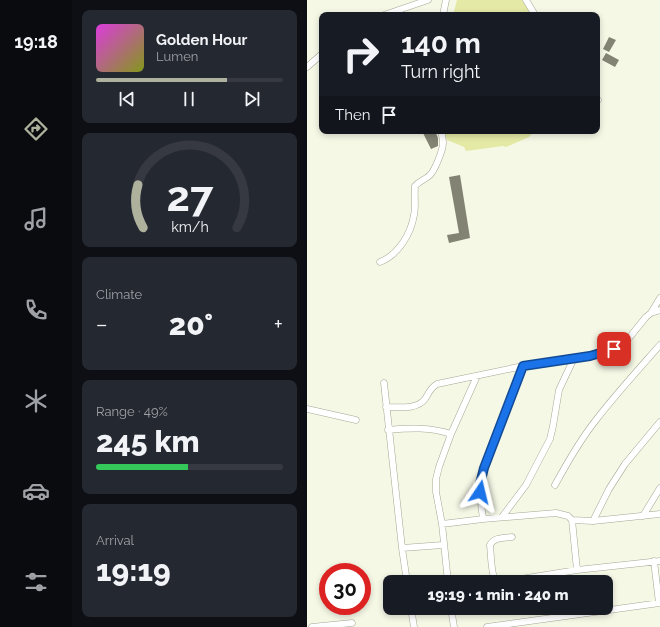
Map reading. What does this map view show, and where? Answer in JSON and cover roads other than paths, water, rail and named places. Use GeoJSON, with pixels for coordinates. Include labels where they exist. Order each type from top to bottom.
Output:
{"type":"FeatureCollection","features":[{"type":"Feature","properties":{"kind":"street"},"geometry":{"type":"LineString","coordinates":[[393,12],[428,0]]}},
{"type":"Feature","properties":{"kind":"street"},"geometry":{"type":"LineString","coordinates":[[444,12],[446,0]]}},
{"type":"Feature","properties":{"kind":"street"},"geometry":{"type":"LineString","coordinates":[[526,0],[533,12]]}},
{"type":"Feature","properties":{"kind":"street"},"geometry":{"type":"LineString","coordinates":[[307,67],[319,57]]}},
{"type":"Feature","properties":{"kind":"street"},"geometry":{"type":"LineString","coordinates":[[380,262],[386,260],[397,251],[411,227],[414,214],[415,186],[430,175],[433,170],[443,148],[442,134]]}},
{"type":"Feature","properties":{"kind":"street"},"geometry":{"type":"LineString","coordinates":[[651,313],[660,298]]}},
{"type":"Feature","properties":{"kind":"street"},"geometry":{"type":"LineString","coordinates":[[386,407],[418,405],[424,400],[431,388],[437,384],[523,366],[590,356],[614,349],[629,338],[646,317],[651,313],[660,310]]}},
{"type":"Feature","properties":{"kind":"street"},"geometry":{"type":"LineString","coordinates":[[555,485],[572,455],[595,421],[619,390],[660,345]]}},
{"type":"Feature","properties":{"kind":"street"},"geometry":{"type":"LineString","coordinates":[[502,517],[525,485],[550,439],[559,390],[574,358]]}},
{"type":"Feature","properties":{"kind":"street"},"geometry":{"type":"LineString","coordinates":[[483,519],[480,484],[484,468],[523,366]]}},
{"type":"Feature","properties":{"kind":"street"},"geometry":{"type":"LineString","coordinates":[[447,575],[442,524],[436,492],[436,479],[451,434],[477,376]]}},
{"type":"Feature","properties":{"kind":"street"},"geometry":{"type":"LineString","coordinates":[[384,383],[388,430],[406,575]]}},
{"type":"Feature","properties":{"kind":"street"},"geometry":{"type":"LineString","coordinates":[[307,409],[356,420]]}},
{"type":"Feature","properties":{"kind":"street"},"geometry":{"type":"LineString","coordinates":[[593,522],[609,490],[625,464],[660,422]]}},
{"type":"Feature","properties":{"kind":"street"},"geometry":{"type":"LineString","coordinates":[[388,430],[424,428],[451,434]]}},
{"type":"Feature","properties":{"kind":"street"},"geometry":{"type":"LineString","coordinates":[[643,516],[660,488]]}},
{"type":"Feature","properties":{"kind":"street"},"geometry":{"type":"LineString","coordinates":[[442,524],[502,517],[557,513],[568,516],[572,520],[593,522],[660,514]]}},
{"type":"Feature","properties":{"kind":"street"},"geometry":{"type":"LineString","coordinates":[[572,520],[577,570]]}},
{"type":"Feature","properties":{"kind":"street"},"geometry":{"type":"LineString","coordinates":[[487,627],[659,603],[657,561],[577,570],[502,582],[497,581],[493,574],[491,542],[500,538],[512,537]]}},
{"type":"Feature","properties":{"kind":"street"},"geometry":{"type":"LineString","coordinates":[[402,548],[443,545]]}},
{"type":"Feature","properties":{"kind":"street"},"geometry":{"type":"LineString","coordinates":[[412,615],[414,627]]}},
{"type":"Feature","properties":{"kind":"street"},"geometry":{"type":"LineString","coordinates":[[452,615],[454,627]]}},
{"type":"Feature","properties":{"kind":"street"},"geometry":{"type":"LineString","coordinates":[[312,627],[352,623]]}}]}
